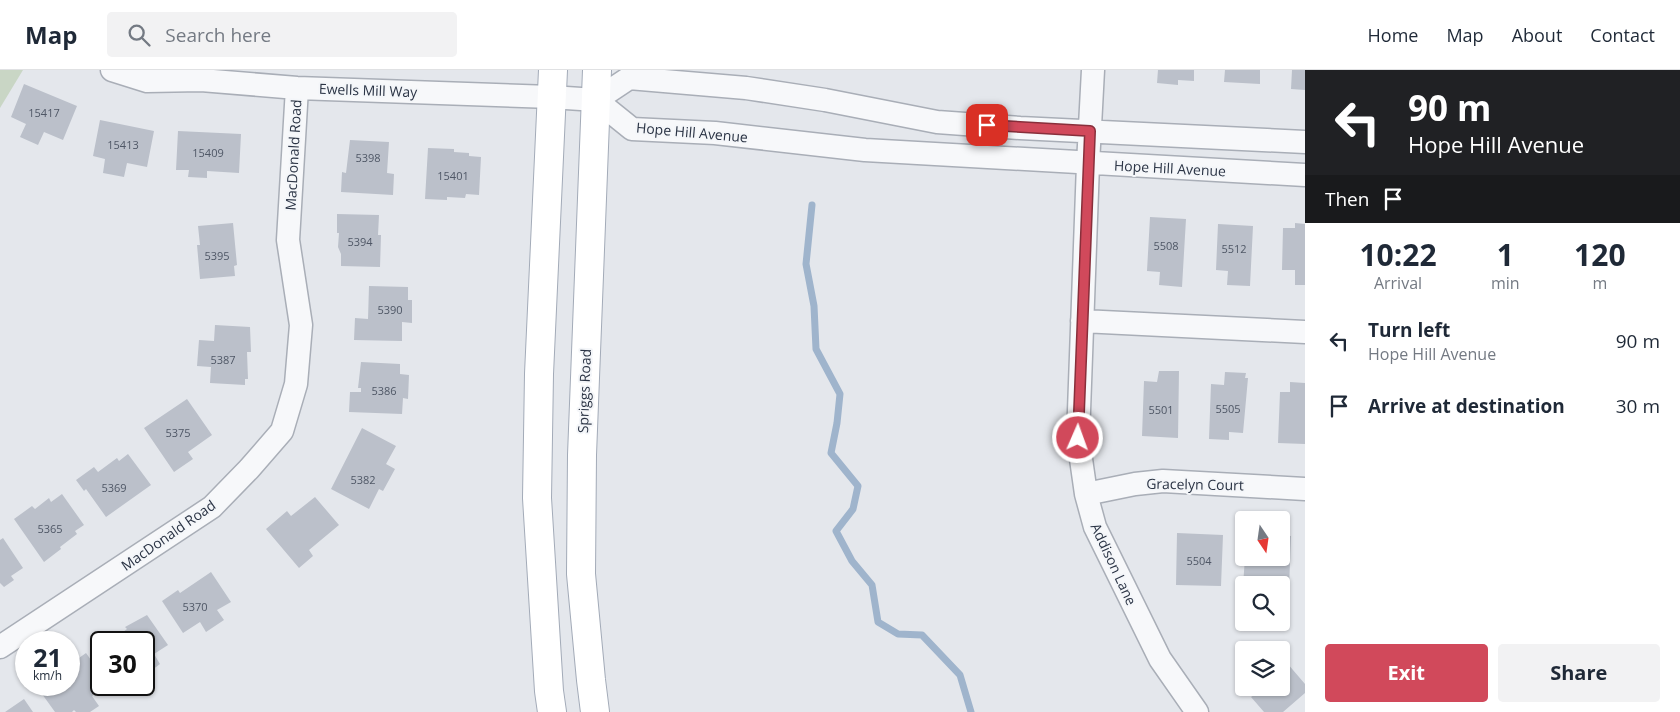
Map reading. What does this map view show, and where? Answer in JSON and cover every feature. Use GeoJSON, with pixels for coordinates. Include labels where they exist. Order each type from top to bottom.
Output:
{"type":"FeatureCollection","features":[{"type":"Feature","properties":{"kind":"main road","name":"Spriggs Road"},"geometry":{"type":"LineString","coordinates":[[595,712],[590,680],[581,574],[582,455],[597,70]]}},
{"type":"Feature","properties":{"kind":"main road"},"geometry":{"type":"LineString","coordinates":[[552,83],[539,374],[537,498],[549,691],[552,712]]}},
{"type":"Feature","properties":{"kind":"street","name":"Ewells Mill Way"},"geometry":{"type":"LineString","coordinates":[[112,70],[147,81],[201,80],[297,88],[552,83],[596,100]]}},
{"type":"Feature","properties":{"kind":"street","name":"Addison Lane"},"geometry":{"type":"LineString","coordinates":[[1093,70],[1078,438],[1086,494],[1095,527],[1160,660],[1197,712]]}},
{"type":"Feature","properties":{"kind":"street"},"geometry":{"type":"LineString","coordinates":[[596,100],[629,78],[746,88],[825,100],[937,122],[1305,142]]}},
{"type":"Feature","properties":{"kind":"street","name":"MacDonald Road"},"geometry":{"type":"LineString","coordinates":[[0,647],[212,507],[249,470],[282,431],[296,384],[301,325],[288,240],[297,88]]}},
{"type":"Feature","properties":{"kind":"street","name":"Hope Hill Avenue"},"geometry":{"type":"LineString","coordinates":[[596,100],[632,128],[725,134],[865,150],[1305,175]]}},
{"type":"Feature","properties":{"kind":"street"},"geometry":{"type":"LineString","coordinates":[[1082,321],[1305,332]]}},
{"type":"Feature","properties":{"kind":"street","name":"Gracelyn Court"},"geometry":{"type":"LineString","coordinates":[[1086,494],[1135,484],[1163,481],[1305,489]]}},
{"type":"Feature","properties":{"kind":"green space"},"geometry":{"type":"Polygon","coordinates":[[[0,70],[23,70],[0,108],[0,70]]]}},
{"type":"Feature","properties":{"kind":"building"},"geometry":{"type":"Polygon","coordinates":[[[1158,70],[1194,70],[1194,81],[1178,80],[1178,85],[1157,83],[1158,70]]]}},
{"type":"Feature","properties":{"kind":"building"},"geometry":{"type":"Polygon","coordinates":[[[1225,70],[1260,70],[1260,84],[1224,82],[1225,70]]]}},
{"type":"Feature","properties":{"kind":"building"},"geometry":{"type":"Polygon","coordinates":[[[1292,70],[1305,70],[1305,90],[1291,89],[1292,70]]]}},
{"type":"Feature","properties":{"kind":"building"},"geometry":{"type":"Polygon","coordinates":[[[24,84],[77,106],[63,140],[44,132],[38,145],[20,137],[26,124],[11,117],[24,84]]]}},
{"type":"Feature","properties":{"kind":"building"},"geometry":{"type":"Polygon","coordinates":[[[100,120],[154,131],[147,167],[127,163],[124,177],[103,173],[105,159],[93,156],[100,120]]]}},
{"type":"Feature","properties":{"kind":"building"},"geometry":{"type":"Polygon","coordinates":[[[178,131],[241,134],[239,173],[207,171],[207,178],[188,177],[189,170],[176,170],[178,131]]]}},
{"type":"Feature","properties":{"kind":"building"},"geometry":{"type":"Polygon","coordinates":[[[350,140],[389,142],[387,173],[394,174],[393,195],[341,192],[342,172],[346,173],[350,140]]]}},
{"type":"Feature","properties":{"kind":"building"},"geometry":{"type":"Polygon","coordinates":[[[428,148],[454,149],[454,152],[469,153],[469,156],[481,157],[479,195],[466,194],[465,198],[447,197],[447,200],[425,199],[428,148]]]}},
{"type":"Feature","properties":{"kind":"building"},"geometry":{"type":"Polygon","coordinates":[[[337,214],[379,215],[378,235],[381,235],[380,267],[341,266],[341,254],[338,247],[337,214]]]}},
{"type":"Feature","properties":{"kind":"building"},"geometry":{"type":"Polygon","coordinates":[[[1150,217],[1186,219],[1182,287],[1159,285],[1160,272],[1147,271],[1150,217]]]}},
{"type":"Feature","properties":{"kind":"building"},"geometry":{"type":"Polygon","coordinates":[[[233,223],[237,265],[234,266],[235,276],[200,279],[197,245],[200,245],[198,226],[233,223]]]}},
{"type":"Feature","properties":{"kind":"building"},"geometry":{"type":"Polygon","coordinates":[[[1295,223],[1305,224],[1305,285],[1295,285],[1295,270],[1282,270],[1283,228],[1295,228],[1295,223]]]}},
{"type":"Feature","properties":{"kind":"building"},"geometry":{"type":"Polygon","coordinates":[[[1218,224],[1253,226],[1250,286],[1227,285],[1228,271],[1216,270],[1218,224]]]}},
{"type":"Feature","properties":{"kind":"building"},"geometry":{"type":"Polygon","coordinates":[[[369,286],[408,287],[408,300],[412,300],[412,323],[402,322],[402,341],[354,340],[355,318],[368,319],[369,286]]]}},
{"type":"Feature","properties":{"kind":"building"},"geometry":{"type":"Polygon","coordinates":[[[215,325],[250,327],[251,352],[247,352],[248,379],[245,379],[245,385],[210,383],[211,367],[197,366],[199,340],[214,341],[215,325]]]}},
{"type":"Feature","properties":{"kind":"building"},"geometry":{"type":"Polygon","coordinates":[[[361,362],[400,364],[400,374],[409,375],[408,399],[403,398],[402,414],[349,412],[350,392],[361,392],[361,388],[358,388],[361,362]]]}},
{"type":"Feature","properties":{"kind":"building"},"geometry":{"type":"Polygon","coordinates":[[[1159,371],[1179,371],[1178,438],[1142,436],[1144,381],[1157,382],[1159,371]]]}},
{"type":"Feature","properties":{"kind":"building"},"geometry":{"type":"Polygon","coordinates":[[[1225,372],[1246,373],[1245,378],[1248,378],[1243,433],[1229,432],[1229,440],[1209,439],[1211,384],[1224,385],[1225,372]]]}},
{"type":"Feature","properties":{"kind":"building"},"geometry":{"type":"Polygon","coordinates":[[[1290,382],[1305,383],[1305,444],[1278,443],[1280,392],[1290,392],[1290,382]]]}},
{"type":"Feature","properties":{"kind":"building"},"geometry":{"type":"Polygon","coordinates":[[[187,399],[212,435],[188,452],[193,459],[174,472],[144,428],[187,399]]]}},
{"type":"Feature","properties":{"kind":"building"},"geometry":{"type":"Polygon","coordinates":[[[362,428],[396,446],[386,464],[395,469],[383,491],[379,489],[369,509],[331,489],[362,428]]]}},
{"type":"Feature","properties":{"kind":"building"},"geometry":{"type":"Polygon","coordinates":[[[128,454],[151,485],[106,517],[86,489],[84,491],[76,480],[94,467],[98,472],[117,458],[119,461],[128,454]]]}},
{"type":"Feature","properties":{"kind":"building"},"geometry":{"type":"Polygon","coordinates":[[[62,494],[84,525],[75,531],[77,534],[60,547],[61,549],[44,562],[14,519],[32,506],[35,509],[49,498],[51,502],[62,494]]]}},
{"type":"Feature","properties":{"kind":"building"},"geometry":{"type":"Polygon","coordinates":[[[315,497],[339,525],[309,550],[313,556],[299,568],[266,529],[287,511],[291,516],[315,497]]]}},
{"type":"Feature","properties":{"kind":"building"},"geometry":{"type":"Polygon","coordinates":[[[1177,533],[1223,535],[1221,586],[1176,585],[1177,533]]]}},
{"type":"Feature","properties":{"kind":"building"},"geometry":{"type":"Polygon","coordinates":[[[3,538],[23,568],[11,576],[14,580],[4,587],[0,583],[0,540],[3,538]]]}},
{"type":"Feature","properties":{"kind":"building"},"geometry":{"type":"Polygon","coordinates":[[[1244,566],[1290,566],[1289,576],[1244,576],[1244,566]]]}},
{"type":"Feature","properties":{"kind":"building"},"geometry":{"type":"Polygon","coordinates":[[[211,572],[231,602],[217,610],[224,620],[206,632],[200,622],[183,633],[162,601],[178,590],[180,593],[211,572]]]}},
{"type":"Feature","properties":{"kind":"building"},"geometry":{"type":"Polygon","coordinates":[[[147,615],[168,645],[155,653],[155,631],[124,631],[127,629],[125,627],[147,615]]]}},
{"type":"Feature","properties":{"kind":"building"},"geometry":{"type":"Polygon","coordinates":[[[86,653],[90,659],[90,696],[99,706],[90,712],[76,712],[74,710],[72,712],[55,712],[43,696],[80,696],[80,657],[86,653]]]}},
{"type":"Feature","properties":{"kind":"building"},"geometry":{"type":"Polygon","coordinates":[[[155,656],[160,664],[155,668],[155,656]]]}},
{"type":"Feature","properties":{"kind":"building"},"geometry":{"type":"Polygon","coordinates":[[[1290,666],[1305,684],[1305,693],[1283,712],[1264,712],[1251,697],[1290,696],[1290,666]]]}},
{"type":"Feature","properties":{"kind":"building"},"geometry":{"type":"Polygon","coordinates":[[[24,699],[33,712],[5,712],[24,699]]]}},
{"type":"Feature","properties":{"kind":"waterway"},"geometry":{"type":"LineString","coordinates":[[812,205],[806,264],[814,306],[816,349],[840,394],[831,453],[858,486],[853,509],[836,531],[852,561],[872,585],[878,622],[898,634],[922,635],[960,675],[971,712]]}},
{"type":"Feature","properties":{"kind":"route"},"geometry":{"type":"LineString","coordinates":[[987,125],[1090,131],[1078,438]]}}]}
